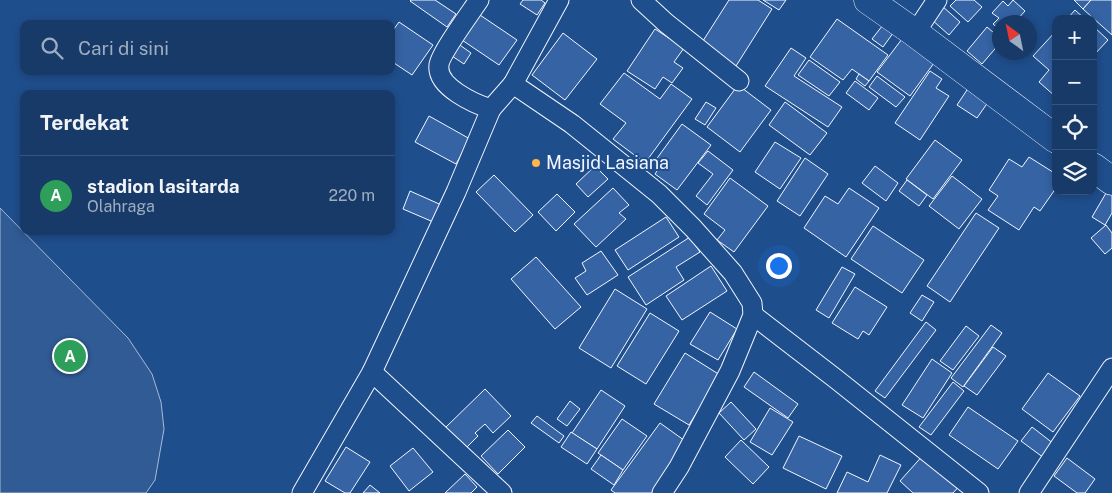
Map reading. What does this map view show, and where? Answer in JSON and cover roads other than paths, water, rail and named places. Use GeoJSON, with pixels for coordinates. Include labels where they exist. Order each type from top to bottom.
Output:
{"type":"FeatureCollection","features":[{"type":"Feature","properties":{"kind":"street"},"geometry":{"type":"LineString","coordinates":[[479,0],[438,64],[439,72],[454,92],[491,110]]}},
{"type":"Feature","properties":{"kind":"street"},"geometry":{"type":"LineString","coordinates":[[302,493],[372,372],[456,192],[491,110],[513,84],[559,0]]}},
{"type":"Feature","properties":{"kind":"street"},"geometry":{"type":"LineString","coordinates":[[641,0],[666,23],[739,81]]}},
{"type":"Feature","properties":{"kind":"street"},"geometry":{"type":"LineString","coordinates":[[868,0],[916,33],[1052,136]]}},
{"type":"Feature","properties":{"kind":"street"},"geometry":{"type":"LineString","coordinates":[[916,33],[938,0]]}},
{"type":"Feature","properties":{"kind":"street"},"geometry":{"type":"LineString","coordinates":[[513,84],[572,124],[659,194],[734,273],[752,303],[753,315],[730,371],[679,467],[662,493]]}},
{"type":"Feature","properties":{"kind":"street"},"geometry":{"type":"LineString","coordinates":[[1097,170],[1112,181]]}},
{"type":"Feature","properties":{"kind":"street"},"geometry":{"type":"LineString","coordinates":[[753,315],[979,493]]}},
{"type":"Feature","properties":{"kind":"street"},"geometry":{"type":"LineString","coordinates":[[1029,493],[1112,368]]}},
{"type":"Feature","properties":{"kind":"street"},"geometry":{"type":"LineString","coordinates":[[372,372],[502,493]]}},
{"type":"Feature","properties":{"kind":"place","name":"Masjid Lasiana"},"geometry":{"type":"Point","coordinates":[536,163]}},
{"type":"Feature","properties":{"kind":"place","name":"stadion lasitarda"},"geometry":{"type":"Point","coordinates":[70,356]}}]}
